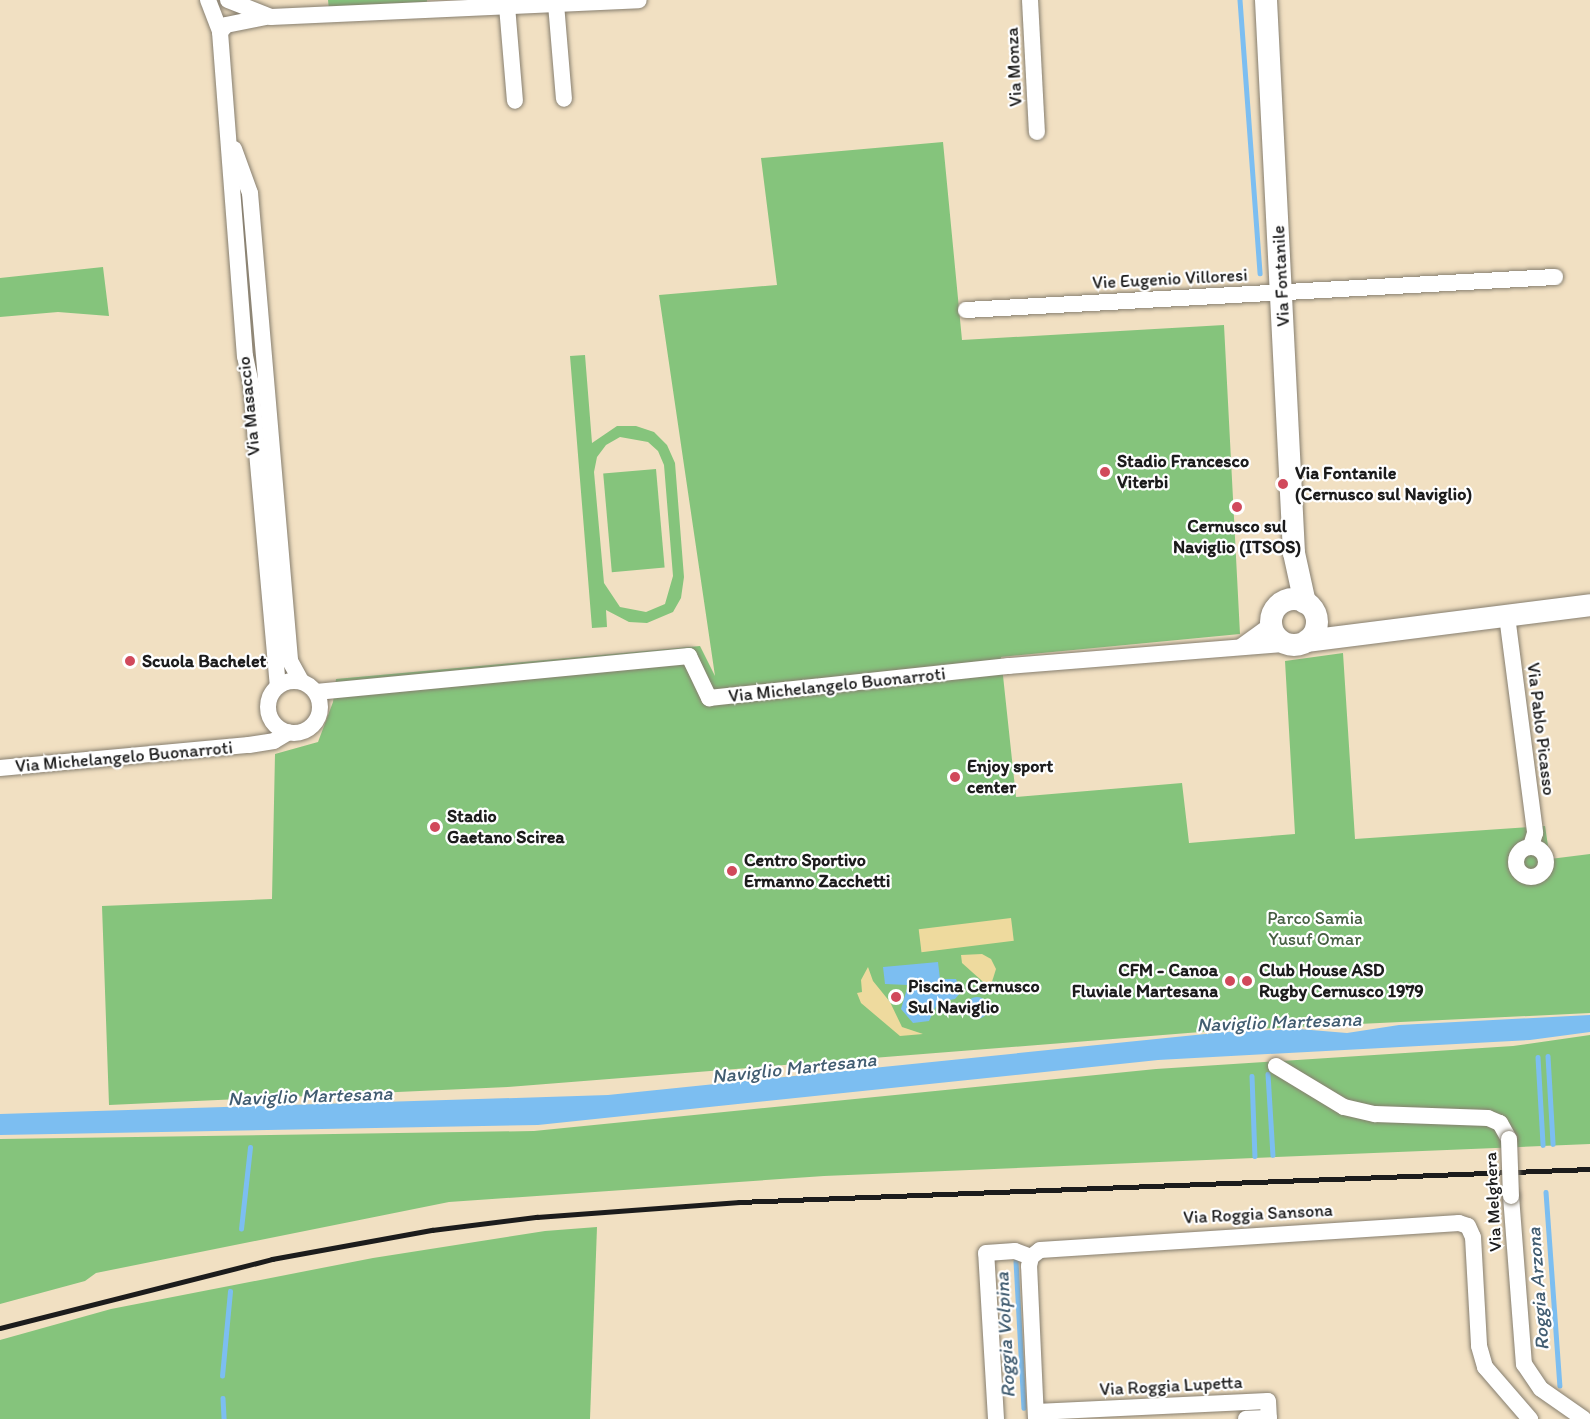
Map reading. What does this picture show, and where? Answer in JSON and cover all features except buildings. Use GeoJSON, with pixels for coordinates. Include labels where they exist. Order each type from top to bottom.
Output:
{"type":"FeatureCollection","features":[{"type":"Feature","properties":{"kind":"street","name":"Via Masaccio"},"geometry":{"type":"LineString","coordinates":[[208,0],[220,32],[226,128],[278,686],[268,701],[272,721]]}},
{"type":"Feature","properties":{"kind":"street"},"geometry":{"type":"LineString","coordinates":[[228,0],[271,17]]}},
{"type":"Feature","properties":{"kind":"street"},"geometry":{"type":"LineString","coordinates":[[220,32],[226,25],[244,19],[639,0]]}},
{"type":"Feature","properties":{"kind":"street","name":"Via Monza"},"geometry":{"type":"LineString","coordinates":[[1030,0],[1037,132]]}},
{"type":"Feature","properties":{"kind":"street","name":"Via Fontanile"},"geometry":{"type":"LineString","coordinates":[[1266,0],[1282,292],[1295,602]]}},
{"type":"Feature","properties":{"kind":"street"},"geometry":{"type":"LineString","coordinates":[[556,4],[564,99]]}},
{"type":"Feature","properties":{"kind":"street"},"geometry":{"type":"LineString","coordinates":[[507,6],[515,101]]}},
{"type":"Feature","properties":{"kind":"street","name":"Via Masaccio"},"geometry":{"type":"LineString","coordinates":[[226,128],[250,193],[290,660],[301,681]]}},
{"type":"Feature","properties":{"kind":"street","name":"Vie Eugenio Villoresi"},"geometry":{"type":"LineString","coordinates":[[966,310],[1556,277]]}},
{"type":"Feature","properties":{"kind":"street"},"geometry":{"type":"LineString","coordinates":[[1312,633],[1313,611],[1295,602],[1275,609],[1271,625],[1274,634],[1284,644],[1312,633],[1352,637],[1590,604]]}},
{"type":"Feature","properties":{"kind":"street","name":"Via Pablo Picasso"},"geometry":{"type":"LineString","coordinates":[[1507,616],[1535,833],[1532,846]]}},
{"type":"Feature","properties":{"kind":"street"},"geometry":{"type":"LineString","coordinates":[[1241,646],[1271,625]]}},
{"type":"Feature","properties":{"kind":"street","name":"Via Michelangelo Buonarroti"},"geometry":{"type":"LineString","coordinates":[[316,692],[689,656],[709,698],[1009,666],[1284,644]]}},
{"type":"Feature","properties":{"kind":"street"},"geometry":{"type":"LineString","coordinates":[[272,721],[290,732],[302,732],[315,722],[320,706],[316,692],[301,681],[278,686]]}},
{"type":"Feature","properties":{"kind":"street","name":"Via Michelangelo Buonarroti"},"geometry":{"type":"LineString","coordinates":[[249,745],[272,721]]}},
{"type":"Feature","properties":{"kind":"street","name":"Via Michelangelo Buonarroti"},"geometry":{"type":"LineString","coordinates":[[0,768],[249,745],[274,741],[290,732]]}},
{"type":"Feature","properties":{"kind":"street","name":"Via Melghera"},"geometry":{"type":"LineString","coordinates":[[1276,1066],[1344,1107],[1375,1114],[1488,1118],[1500,1123],[1509,1139],[1524,1364],[1541,1389],[1584,1419]]}},
{"type":"Feature","properties":{"kind":"street","name":"Via Roggia Sansona"},"geometry":{"type":"LineString","coordinates":[[996,1419],[986,1253],[1015,1251],[1037,1253],[1463,1223],[1472,1232],[1482,1359],[1491,1376],[1530,1419]]}},
{"type":"Feature","properties":{"kind":"street"},"geometry":{"type":"LineString","coordinates":[[1036,1415],[1037,1253]]}},
{"type":"Feature","properties":{"kind":"street","name":"Via Roggia Lupetta"},"geometry":{"type":"LineString","coordinates":[[1036,1415],[1268,1401],[1269,1418],[1246,1419]]}},
{"type":"Feature","properties":{"kind":"green space"},"geometry":{"type":"Polygon","coordinates":[[[328,0],[427,0],[427,4],[329,10],[328,0]]]}},
{"type":"Feature","properties":{"kind":"green space","name":"Parco Samia Yusuf Omar"},"geometry":{"type":"Polygon","coordinates":[[[943,142],[962,340],[1224,325],[1240,634],[1001,657],[1016,797],[1182,783],[1189,843],[1295,834],[1285,661],[1343,653],[1355,839],[1545,826],[1550,859],[1590,854],[1590,1013],[1213,1031],[508,1087],[109,1105],[102,906],[272,899],[275,754],[318,742],[333,702],[336,679],[700,646],[715,676],[659,295],[777,285],[761,158],[943,142]]]}},
{"type":"Feature","properties":{"kind":"green space"},"geometry":{"type":"Polygon","coordinates":[[[103,267],[109,316],[58,312],[0,317],[0,278],[103,267]]]}},
{"type":"Feature","properties":{"kind":"green space"},"geometry":{"type":"Polygon","coordinates":[[[585,355],[592,443],[617,426],[636,426],[654,432],[667,445],[675,463],[684,577],[681,598],[673,612],[647,623],[629,622],[606,610],[607,627],[592,628],[570,356],[585,355]],[[620,437],[606,445],[597,457],[594,472],[604,583],[620,607],[646,612],[665,604],[673,576],[664,465],[658,451],[648,442],[620,437]]]}},
{"type":"Feature","properties":{"kind":"green space"},"geometry":{"type":"Polygon","coordinates":[[[656,469],[665,568],[612,572],[603,474],[656,469]]]}},
{"type":"Feature","properties":{"kind":"green space"},"geometry":{"type":"Polygon","coordinates":[[[1590,1035],[1590,1144],[824,1176],[449,1202],[96,1273],[85,1281],[0,1304],[0,1139],[534,1131],[1156,1069],[1513,1046],[1590,1035]]]}},
{"type":"Feature","properties":{"kind":"green space"},"geometry":{"type":"Polygon","coordinates":[[[597,1227],[590,1419],[0,1419],[0,1340],[111,1309],[373,1258],[545,1231],[597,1227]]]}},
{"type":"Feature","properties":{"kind":"sand"},"geometry":{"type":"Polygon","coordinates":[[[1011,918],[1014,941],[921,952],[919,929],[1011,918]]]}},
{"type":"Feature","properties":{"kind":"sand"},"geometry":{"type":"Polygon","coordinates":[[[982,954],[991,959],[996,969],[990,988],[962,963],[961,955],[982,954]]]}},
{"type":"Feature","properties":{"kind":"sand"},"geometry":{"type":"Polygon","coordinates":[[[868,967],[873,981],[890,1002],[902,1027],[923,1034],[900,1036],[861,1003],[857,993],[862,992],[861,980],[868,967]]]}},
{"type":"Feature","properties":{"kind":"water"},"geometry":{"type":"Polygon","coordinates":[[[938,962],[940,979],[956,979],[961,992],[955,999],[938,1002],[929,1021],[913,1023],[901,1009],[908,985],[885,984],[883,967],[938,962]]]}},
{"type":"Feature","properties":{"kind":"water"},"geometry":{"type":"Polygon","coordinates":[[[977,997],[985,1000],[988,1008],[985,1016],[977,1019],[969,1016],[966,1008],[969,1000],[977,997]]]}},
{"type":"Feature","properties":{"kind":"water"},"geometry":{"type":"Polygon","coordinates":[[[1590,1015],[1590,1032],[1530,1040],[1158,1060],[538,1125],[0,1135],[0,1114],[608,1095],[1225,1032],[1299,1029],[1347,1033],[1399,1025],[1590,1015]]]}},
{"type":"Feature","properties":{"kind":"waterway"},"geometry":{"type":"LineString","coordinates":[[1240,0],[1260,273]]}},
{"type":"Feature","properties":{"kind":"waterway"},"geometry":{"type":"LineString","coordinates":[[1548,1056],[1553,1144]]}},
{"type":"Feature","properties":{"kind":"waterway","name":"Roggia Arzona"},"geometry":{"type":"LineString","coordinates":[[1538,1057],[1543,1145]]}},
{"type":"Feature","properties":{"kind":"waterway"},"geometry":{"type":"LineString","coordinates":[[1268,1074],[1273,1155]]}},
{"type":"Feature","properties":{"kind":"waterway","name":"Roggia Volpina"},"geometry":{"type":"LineString","coordinates":[[1252,1076],[1255,1156]]}},
{"type":"Feature","properties":{"kind":"waterway"},"geometry":{"type":"LineString","coordinates":[[241,1229],[250,1147]]}},
{"type":"Feature","properties":{"kind":"waterway","name":"Roggia Arzona"},"geometry":{"type":"LineString","coordinates":[[1546,1192],[1560,1385]]}},
{"type":"Feature","properties":{"kind":"waterway","name":"Roggia Volpina"},"geometry":{"type":"LineString","coordinates":[[1016,1261],[1024,1408]]}},
{"type":"Feature","properties":{"kind":"waterway"},"geometry":{"type":"LineString","coordinates":[[222,1376],[230,1291]]}},
{"type":"Feature","properties":{"kind":"waterway"},"geometry":{"type":"LineString","coordinates":[[223,1398],[224,1419]]}},
{"type":"Feature","properties":{"kind":"railway"},"geometry":{"type":"LineString","coordinates":[[0,1328],[272,1259],[432,1230],[537,1217],[739,1202],[1590,1169]]}},
{"type":"Feature","properties":{"kind":"place","name":"Stadio Francesco Viterbi"},"geometry":{"type":"Point","coordinates":[1105,472]}},
{"type":"Feature","properties":{"kind":"place","name":"Via Fontanile (Cernusco sul Naviglio)"},"geometry":{"type":"Point","coordinates":[1283,484]}},
{"type":"Feature","properties":{"kind":"place","name":"Cernusco sul Naviglio (ITSOS)"},"geometry":{"type":"Point","coordinates":[1237,507]}},
{"type":"Feature","properties":{"kind":"place","name":"Scuola Bachelet"},"geometry":{"type":"Point","coordinates":[130,661]}},
{"type":"Feature","properties":{"kind":"place","name":"Enjoy sport center"},"geometry":{"type":"Point","coordinates":[955,777]}},
{"type":"Feature","properties":{"kind":"place","name":"Stadio Gaetano Scirea"},"geometry":{"type":"Point","coordinates":[435,827]}},
{"type":"Feature","properties":{"kind":"place","name":"Centro Sportivo Ermanno Zacchetti"},"geometry":{"type":"Point","coordinates":[732,871]}},
{"type":"Feature","properties":{"kind":"place","name":"CFM - Canoa Fluviale Martesana"},"geometry":{"type":"Point","coordinates":[1230,981]}},
{"type":"Feature","properties":{"kind":"place","name":"Club House ASD Rugby Cernusco 1979"},"geometry":{"type":"Point","coordinates":[1247,981]}},
{"type":"Feature","properties":{"kind":"place","name":"Piscina Cernusco Sul Naviglio"},"geometry":{"type":"Point","coordinates":[896,997]}},
{"type":"Feature","properties":{"kind":"water label","name":"Naviglio Martesana"},"geometry":{"type":"Point","coordinates":[1279,1022]}},
{"type":"Feature","properties":{"kind":"water label","name":"Naviglio Martesana"},"geometry":{"type":"Point","coordinates":[794,1068]}},
{"type":"Feature","properties":{"kind":"water label","name":"Naviglio Martesana"},"geometry":{"type":"Point","coordinates":[310,1096]}}]}
